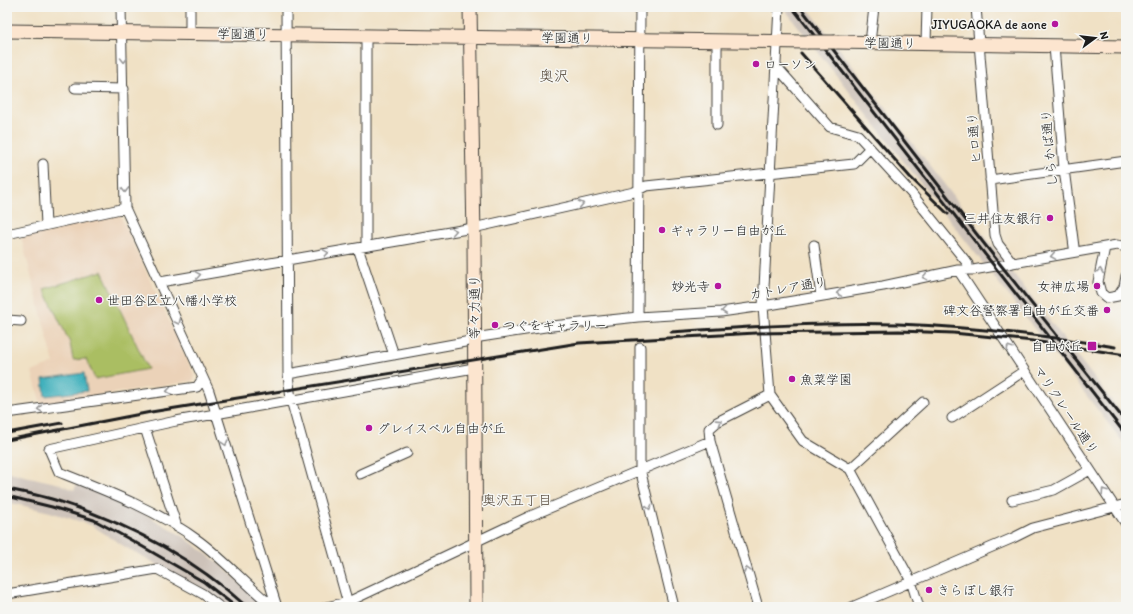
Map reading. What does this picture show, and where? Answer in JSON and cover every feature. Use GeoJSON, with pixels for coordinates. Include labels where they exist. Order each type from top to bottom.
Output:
{"type":"FeatureCollection","features":[{"type":"Feature","properties":{"kind":"street"},"geometry":{"type":"LineString","coordinates":[[121,7],[124,89],[125,208],[204,378],[276,604]]}},
{"type":"Feature","properties":{"kind":"street"},"geometry":{"type":"LineString","coordinates":[[190,7],[190,33]]}},
{"type":"Feature","properties":{"kind":"street"},"geometry":{"type":"LineString","coordinates":[[286,7],[289,259],[288,374],[291,400],[348,604]]}},
{"type":"Feature","properties":{"kind":"street","name":"等々力通り"},"geometry":{"type":"LineString","coordinates":[[470,7],[476,607]]}},
{"type":"Feature","properties":{"kind":"street"},"geometry":{"type":"LineString","coordinates":[[638,317],[640,7]]}},
{"type":"Feature","properties":{"kind":"street"},"geometry":{"type":"LineString","coordinates":[[779,7],[763,306],[770,395],[803,441],[850,469],[911,582],[919,607]]}},
{"type":"Feature","properties":{"kind":"street"},"geometry":{"type":"LineString","coordinates":[[870,42],[874,7]]}},
{"type":"Feature","properties":{"kind":"street"},"geometry":{"type":"LineString","coordinates":[[926,44],[927,7]]}},
{"type":"Feature","properties":{"kind":"street","name":"ヒロ通り"},"geometry":{"type":"LineString","coordinates":[[976,7],[995,235],[998,244],[1012,262]]}},
{"type":"Feature","properties":{"kind":"street","name":"学園通り"},"geometry":{"type":"LineString","coordinates":[[7,31],[470,36],[1126,47]]}},
{"type":"Feature","properties":{"kind":"street"},"geometry":{"type":"LineString","coordinates":[[366,35],[362,247],[394,355]]}},
{"type":"Feature","properties":{"kind":"street"},"geometry":{"type":"LineString","coordinates":[[717,40],[717,125]]}},
{"type":"Feature","properties":{"kind":"street","name":"しらかば通り"},"geometry":{"type":"LineString","coordinates":[[1054,46],[1064,169],[1074,247]]}},
{"type":"Feature","properties":{"kind":"street"},"geometry":{"type":"LineString","coordinates":[[776,66],[830,127],[858,135],[911,193],[968,264]]}},
{"type":"Feature","properties":{"kind":"street"},"geometry":{"type":"LineString","coordinates":[[75,88],[124,89]]}},
{"type":"Feature","properties":{"kind":"street"},"geometry":{"type":"LineString","coordinates":[[160,282],[473,228],[640,190],[646,186],[854,164],[870,148]]}},
{"type":"Feature","properties":{"kind":"street"},"geometry":{"type":"LineString","coordinates":[[990,180],[1126,161]]}},
{"type":"Feature","properties":{"kind":"street"},"geometry":{"type":"LineString","coordinates":[[43,164],[46,226]]}},
{"type":"Feature","properties":{"kind":"street"},"geometry":{"type":"LineString","coordinates":[[7,234],[125,208]]}},
{"type":"Feature","properties":{"kind":"street"},"geometry":{"type":"LineString","coordinates":[[814,245],[821,296]]}},
{"type":"Feature","properties":{"kind":"street","name":"カトレア通り"},"geometry":{"type":"LineString","coordinates":[[288,374],[465,342],[474,338],[552,326],[638,317],[721,312],[883,286],[958,270],[973,270],[1012,262],[1117,245],[1126,247]]}},
{"type":"Feature","properties":{"kind":"street"},"geometry":{"type":"LineString","coordinates":[[1105,247],[1100,269],[1099,288],[1103,295],[1107,298],[1122,299],[1126,276]]}},
{"type":"Feature","properties":{"kind":"street","name":"マリクレール通り"},"geometry":{"type":"LineString","coordinates":[[958,270],[1126,524]]}},
{"type":"Feature","properties":{"kind":"street"},"geometry":{"type":"LineString","coordinates":[[7,320],[21,321]]}},
{"type":"Feature","properties":{"kind":"street"},"geometry":{"type":"LineString","coordinates":[[640,347],[640,469],[674,607]]}},
{"type":"Feature","properties":{"kind":"street"},"geometry":{"type":"LineString","coordinates":[[276,604],[265,600],[200,541],[177,527],[147,509],[59,472],[49,449],[216,413],[474,368]]}},
{"type":"Feature","properties":{"kind":"street"},"geometry":{"type":"LineString","coordinates":[[952,418],[1024,371]]}},
{"type":"Feature","properties":{"kind":"street"},"geometry":{"type":"LineString","coordinates":[[7,413],[197,387],[204,378]]}},
{"type":"Feature","properties":{"kind":"street"},"geometry":{"type":"LineString","coordinates":[[758,607],[710,441],[709,429],[717,422],[770,395]]}},
{"type":"Feature","properties":{"kind":"street"},"geometry":{"type":"LineString","coordinates":[[850,469],[923,402]]}},
{"type":"Feature","properties":{"kind":"street"},"geometry":{"type":"LineString","coordinates":[[145,428],[177,527]]}},
{"type":"Feature","properties":{"kind":"street"},"geometry":{"type":"LineString","coordinates":[[326,607],[348,604],[476,541],[640,469],[710,441]]}},
{"type":"Feature","properties":{"kind":"street"},"geometry":{"type":"LineString","coordinates":[[360,474],[407,453]]}},
{"type":"Feature","properties":{"kind":"street"},"geometry":{"type":"LineString","coordinates":[[1012,500],[1054,490],[1090,470]]}},
{"type":"Feature","properties":{"kind":"street"},"geometry":{"type":"LineString","coordinates":[[852,607],[1033,528],[1126,504]]}},
{"type":"Feature","properties":{"kind":"street"},"geometry":{"type":"LineString","coordinates":[[7,594],[157,569],[203,594],[220,607]]}},
{"type":"Feature","properties":{"kind":"shaded area"},"geometry":{"type":"Polygon","coordinates":[[[783,7],[807,7],[1126,419],[1126,446],[783,7]]]}},
{"type":"Feature","properties":{"kind":"shaded area","name":"世田谷区立八幡小学校"},"geometry":{"type":"Polygon","coordinates":[[[118,214],[120,215],[195,377],[193,381],[41,404],[32,372],[54,363],[21,237],[118,214]]]}},
{"type":"Feature","properties":{"kind":"shaded area"},"geometry":{"type":"Polygon","coordinates":[[[7,472],[60,484],[74,490],[78,481],[145,514],[184,537],[220,564],[266,607],[225,607],[199,587],[127,548],[91,525],[50,512],[7,502],[7,472]]]}},
{"type":"Feature","properties":{"kind":"green space"},"geometry":{"type":"Polygon","coordinates":[[[102,271],[148,369],[95,379],[86,359],[73,360],[70,343],[44,289],[102,271]]]}},
{"type":"Feature","properties":{"kind":"water"},"geometry":{"type":"Polygon","coordinates":[[[84,373],[87,391],[45,396],[43,379],[84,373]]]}},
{"type":"Feature","properties":{"kind":"railway"},"geometry":{"type":"LineString","coordinates":[[792,7],[1126,435]]}},
{"type":"Feature","properties":{"kind":"railway"},"geometry":{"type":"LineString","coordinates":[[800,7],[996,259],[1126,422]]}},
{"type":"Feature","properties":{"kind":"railway"},"geometry":{"type":"LineString","coordinates":[[801,53],[910,177],[948,214]]}},
{"type":"Feature","properties":{"kind":"railway"},"geometry":{"type":"LineString","coordinates":[[671,332],[813,324],[898,324],[1007,332],[1115,347]]}},
{"type":"Feature","properties":{"kind":"railway"},"geometry":{"type":"LineString","coordinates":[[7,440],[151,412],[579,343],[756,333],[899,331],[953,333],[1033,341],[1126,355]]}},
{"type":"Feature","properties":{"kind":"railway"},"geometry":{"type":"LineString","coordinates":[[7,433],[62,423]]}},
{"type":"Feature","properties":{"kind":"railway"},"geometry":{"type":"LineString","coordinates":[[7,489],[55,500],[132,530],[157,543],[204,572],[247,607]]}},
{"type":"Feature","properties":{"kind":"railway"},"geometry":{"type":"LineString","coordinates":[[7,496],[52,507],[94,520],[204,582],[236,607]]}},
{"type":"Feature","properties":{"kind":"place","name":"JIYUGAOKA de aone"},"geometry":{"type":"Point","coordinates":[1055,24]}},
{"type":"Feature","properties":{"kind":"place","name":"ローソン"},"geometry":{"type":"Point","coordinates":[756,64]}},
{"type":"Feature","properties":{"kind":"place","name":"三井住友銀行"},"geometry":{"type":"Point","coordinates":[1050,218]}},
{"type":"Feature","properties":{"kind":"place","name":"ギャラリー自由が丘"},"geometry":{"type":"Point","coordinates":[662,230]}},
{"type":"Feature","properties":{"kind":"place","name":"妙光寺"},"geometry":{"type":"Point","coordinates":[718,286]}},
{"type":"Feature","properties":{"kind":"place","name":"女神広場"},"geometry":{"type":"Point","coordinates":[1097,286]}},
{"type":"Feature","properties":{"kind":"place","name":"世田谷区立八幡小学校"},"geometry":{"type":"Point","coordinates":[99,300]}},
{"type":"Feature","properties":{"kind":"place","name":"碑文谷警察署自由が丘交番"},"geometry":{"type":"Point","coordinates":[1107,310]}},
{"type":"Feature","properties":{"kind":"place","name":"つぐをギャラリー"},"geometry":{"type":"Point","coordinates":[495,325]}},
{"type":"Feature","properties":{"kind":"place","name":"自由が丘"},"geometry":{"type":"Point","coordinates":[1092,346]}},
{"type":"Feature","properties":{"kind":"place","name":"魚菜学園"},"geometry":{"type":"Point","coordinates":[792,379]}},
{"type":"Feature","properties":{"kind":"place","name":"グレイスベル自由が丘"},"geometry":{"type":"Point","coordinates":[369,428]}},
{"type":"Feature","properties":{"kind":"place","name":"きらぼし銀行"},"geometry":{"type":"Point","coordinates":[929,590]}},
{"type":"Feature","properties":{"kind":"district","name":"奥沢"},"geometry":{"type":"Point","coordinates":[554,76]}},
{"type":"Feature","properties":{"kind":"district","name":"奥沢五丁目"},"geometry":{"type":"Point","coordinates":[517,500]}}]}
